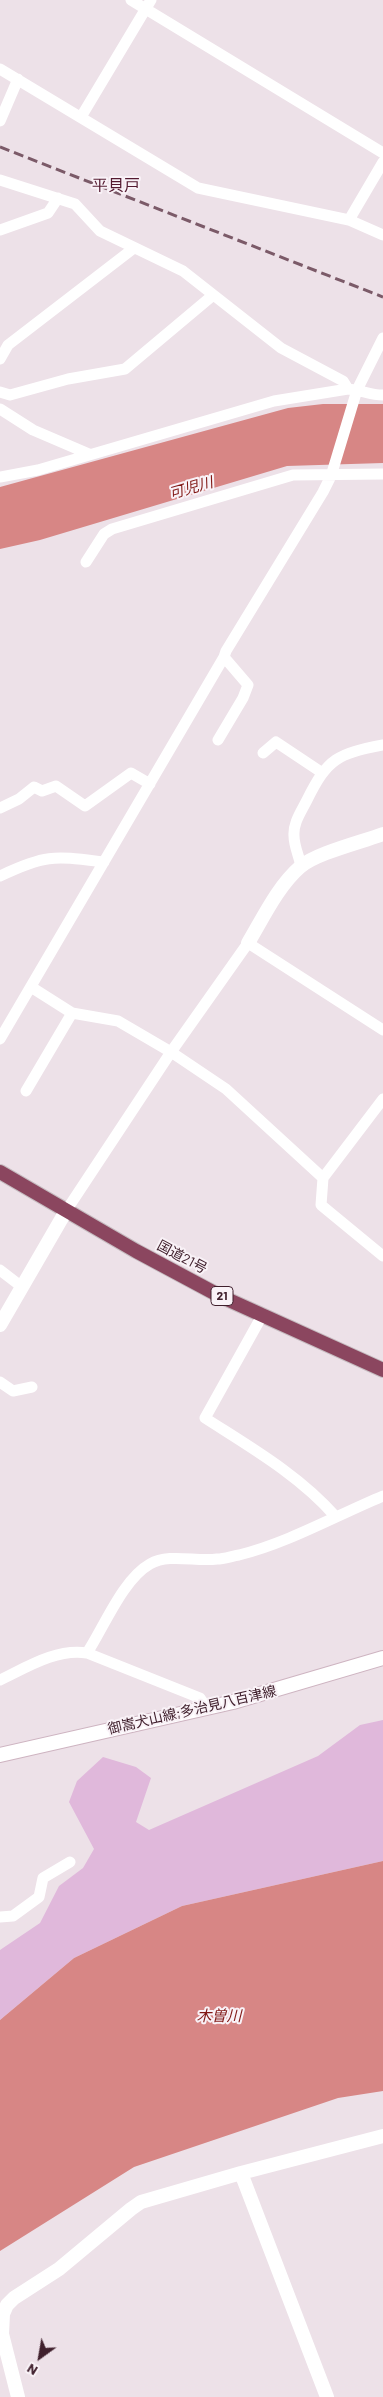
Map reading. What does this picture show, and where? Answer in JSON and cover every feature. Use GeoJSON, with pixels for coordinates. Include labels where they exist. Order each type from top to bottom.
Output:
{"type":"FeatureCollection","features":[{"type":"Feature","properties":{"kind":"highway","name":"国道21号"},"geometry":{"type":"LineString","coordinates":[[0,1172],[66,1212],[220,1296],[383,1370]]}},
{"type":"Feature","properties":{"kind":"street"},"geometry":{"type":"LineString","coordinates":[[131,0],[148,4],[383,153]]}},
{"type":"Feature","properties":{"kind":"street"},"geometry":{"type":"LineString","coordinates":[[81,117],[148,4]]}},
{"type":"Feature","properties":{"kind":"street"},"geometry":{"type":"LineString","coordinates":[[0,69],[198,188],[349,220],[383,235]]}},
{"type":"Feature","properties":{"kind":"street"},"geometry":{"type":"LineString","coordinates":[[0,121],[18,79]]}},
{"type":"Feature","properties":{"kind":"street"},"geometry":{"type":"LineString","coordinates":[[349,220],[383,162]]}},
{"type":"Feature","properties":{"kind":"street"},"geometry":{"type":"LineString","coordinates":[[0,180],[75,204],[82,208],[95,227],[183,271],[212,296],[282,348],[343,381],[353,389],[367,395],[383,395]]}},
{"type":"Feature","properties":{"kind":"street"},"geometry":{"type":"LineString","coordinates":[[0,230],[48,213],[58,198]]}},
{"type":"Feature","properties":{"kind":"street"},"geometry":{"type":"LineString","coordinates":[[0,359],[8,345],[134,248]]}},
{"type":"Feature","properties":{"kind":"street"},"geometry":{"type":"LineString","coordinates":[[0,392],[10,394],[68,379],[125,369],[212,296]]}},
{"type":"Feature","properties":{"kind":"street"},"geometry":{"type":"LineString","coordinates":[[0,1039],[226,651],[331,476],[353,389],[383,338]]}},
{"type":"Feature","properties":{"kind":"street"},"geometry":{"type":"LineString","coordinates":[[0,477],[38,470],[274,400],[353,389]]}},
{"type":"Feature","properties":{"kind":"street"},"geometry":{"type":"LineString","coordinates":[[0,409],[33,430],[90,454]]}},
{"type":"Feature","properties":{"kind":"street"},"geometry":{"type":"LineString","coordinates":[[86,562],[104,534],[112,529],[275,479],[293,475],[383,474]]}},
{"type":"Feature","properties":{"kind":"street"},"geometry":{"type":"LineString","coordinates":[[218,740],[243,698],[248,685],[224,657]]}},
{"type":"Feature","properties":{"kind":"street"},"geometry":{"type":"LineString","coordinates":[[263,753],[276,742],[321,772]]}},
{"type":"Feature","properties":{"kind":"street"},"geometry":{"type":"LineString","coordinates":[[301,866],[294,838],[294,825],[321,772],[334,761],[353,751],[383,746]]}},
{"type":"Feature","properties":{"kind":"street"},"geometry":{"type":"LineString","coordinates":[[0,808],[19,799],[34,787],[42,792],[56,786],[64,789],[85,806],[132,773],[150,784]]}},
{"type":"Feature","properties":{"kind":"street"},"geometry":{"type":"LineString","coordinates":[[0,1325],[66,1212],[171,1052],[248,943],[282,888],[301,866],[322,856],[383,834]]}},
{"type":"Feature","properties":{"kind":"street"},"geometry":{"type":"LineString","coordinates":[[0,876],[29,863],[58,856],[104,862]]}},
{"type":"Feature","properties":{"kind":"street"},"geometry":{"type":"LineString","coordinates":[[248,943],[383,1030]]}},
{"type":"Feature","properties":{"kind":"street"},"geometry":{"type":"LineString","coordinates":[[30,987],[72,1012],[118,1021],[171,1052],[226,1089],[323,1178]]}},
{"type":"Feature","properties":{"kind":"street"},"geometry":{"type":"LineString","coordinates":[[26,1091],[72,1012]]}},
{"type":"Feature","properties":{"kind":"street"},"geometry":{"type":"LineString","coordinates":[[383,1099],[323,1178],[321,1204],[383,1256]]}},
{"type":"Feature","properties":{"kind":"street"},"geometry":{"type":"LineString","coordinates":[[0,1270],[22,1287]]}},
{"type":"Feature","properties":{"kind":"street"},"geometry":{"type":"LineString","coordinates":[[262,1314],[205,1418],[280,1466],[335,1516]]}},
{"type":"Feature","properties":{"kind":"street"},"geometry":{"type":"LineString","coordinates":[[0,1382],[13,1391],[32,1387]]}},
{"type":"Feature","properties":{"kind":"street"},"geometry":{"type":"LineString","coordinates":[[87,1653],[102,1631],[112,1608],[139,1572],[149,1564],[158,1560],[216,1560],[263,1548],[383,1496]]}},
{"type":"Feature","properties":{"kind":"street"},"geometry":{"type":"LineString","coordinates":[[0,1680],[62,1652],[87,1653],[200,1698],[206,1707]]}},
{"type":"Feature","properties":{"kind":"street","name":"御嵩犬山線;多治見八百津線"},"geometry":{"type":"LineString","coordinates":[[0,1756],[278,1690],[383,1658]]}},
{"type":"Feature","properties":{"kind":"street"},"geometry":{"type":"LineString","coordinates":[[0,1917],[13,1916],[39,1897],[43,1878],[70,1862]]}},
{"type":"Feature","properties":{"kind":"street"},"geometry":{"type":"LineString","coordinates":[[18,2397],[2,2334],[3,2314],[14,2298],[59,2269],[141,2202],[241,2173],[383,2136]]}},
{"type":"Feature","properties":{"kind":"street"},"geometry":{"type":"LineString","coordinates":[[241,2173],[327,2397]]}},
{"type":"Feature","properties":{"kind":"shaded area"},"geometry":{"type":"Polygon","coordinates":[[[383,1720],[383,1861],[182,1906],[74,1958],[0,2020],[0,1950],[40,1923],[59,1886],[83,1868],[94,1849],[69,1802],[77,1781],[103,1757],[136,1767],[151,1778],[136,1822],[149,1830],[318,1756],[360,1725],[383,1720]]]}},
{"type":"Feature","properties":{"kind":"water","name":"可児川"},"geometry":{"type":"Polygon","coordinates":[[[323,404],[383,404],[383,463],[287,466],[40,540],[0,549],[0,487],[288,408],[323,404]]]}},
{"type":"Feature","properties":{"kind":"water","name":"木曽川"},"geometry":{"type":"Polygon","coordinates":[[[383,1861],[383,2091],[338,2098],[134,2167],[0,2251],[0,2020],[74,1958],[182,1906],[383,1861]]]}},
{"type":"Feature","properties":{"kind":"railway"},"geometry":{"type":"LineString","coordinates":[[0,147],[383,297]]}},
{"type":"Feature","properties":{"kind":"district","name":"平貝戸"},"geometry":{"type":"Point","coordinates":[116,186]}}]}
